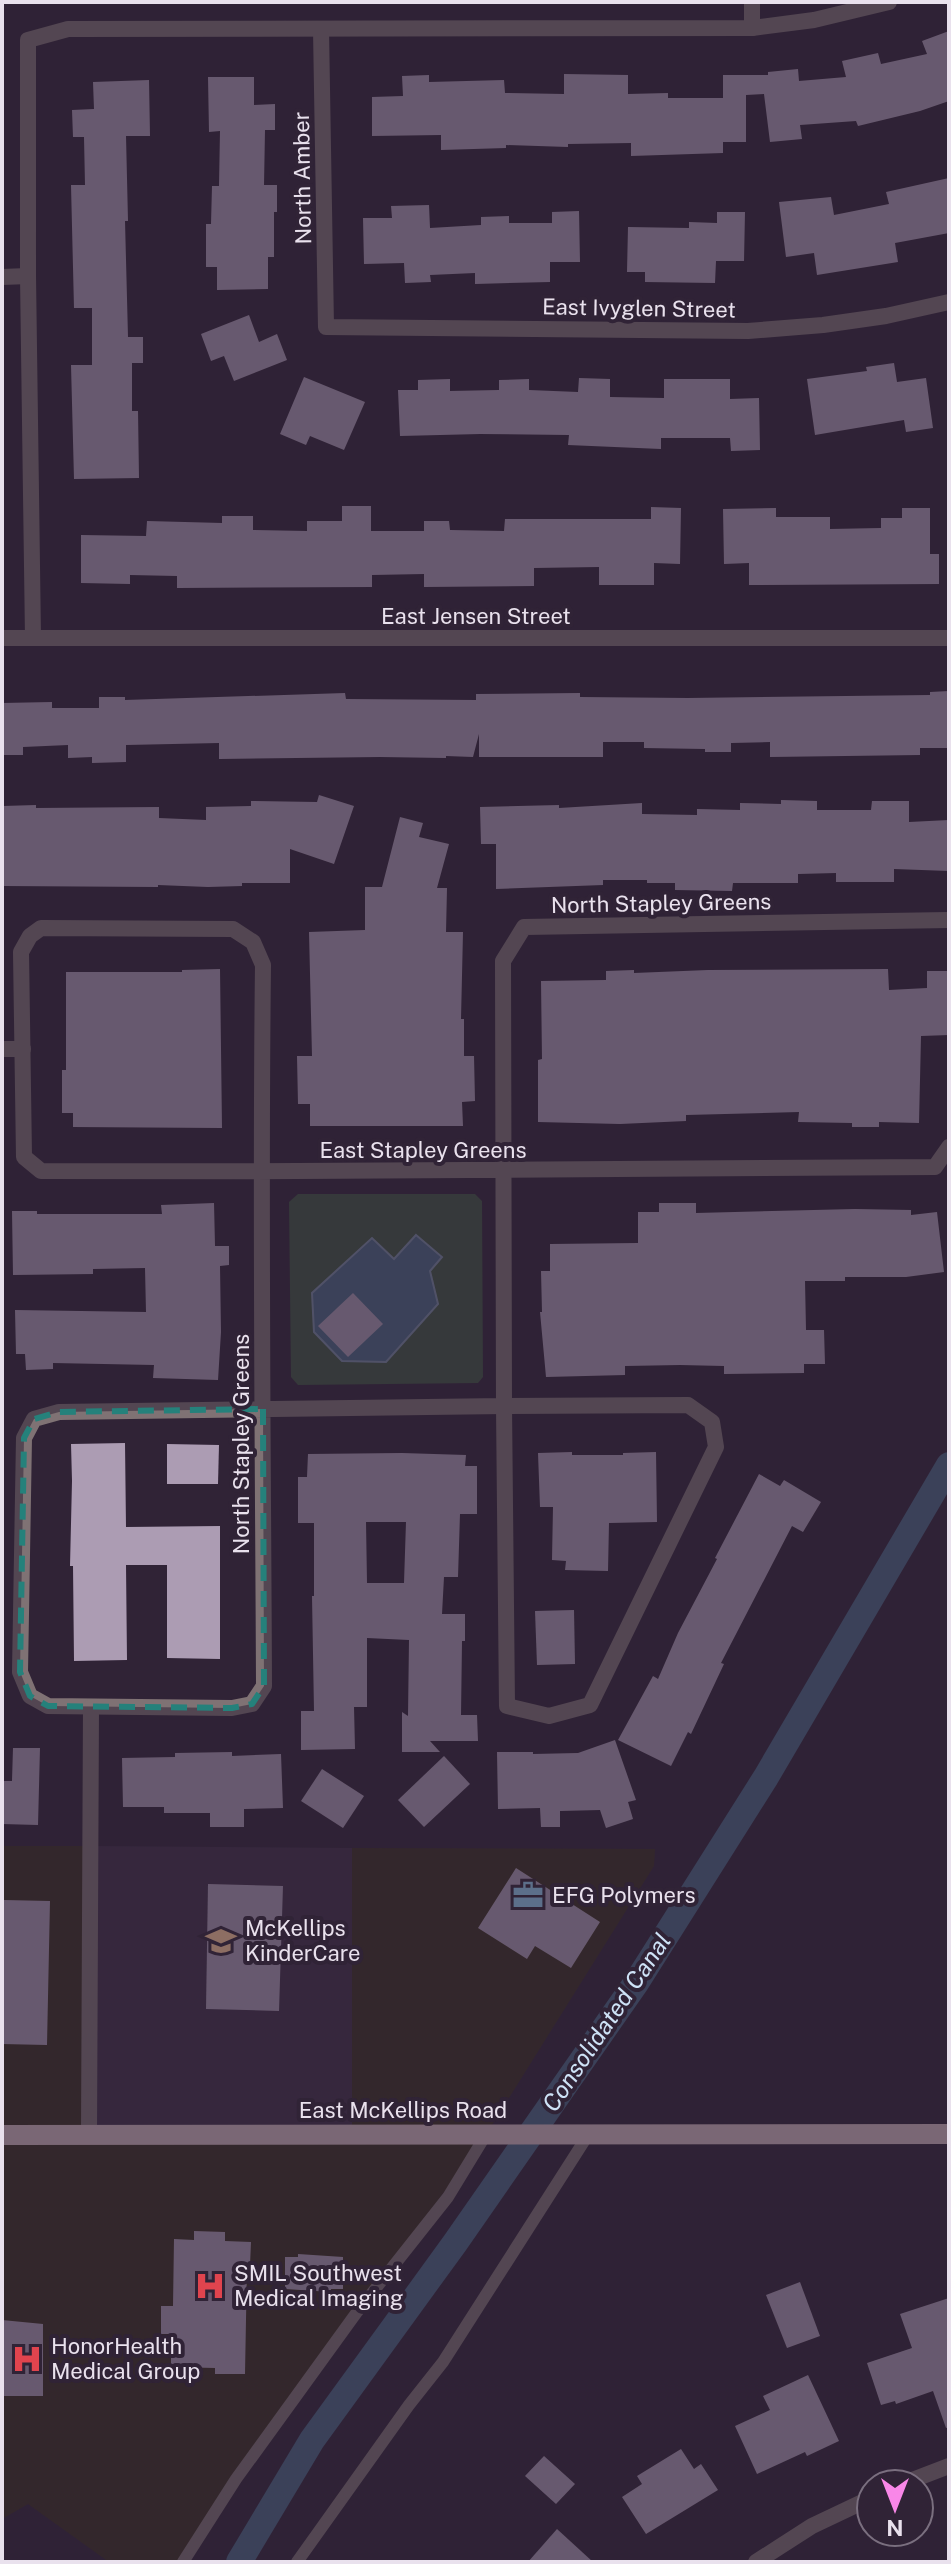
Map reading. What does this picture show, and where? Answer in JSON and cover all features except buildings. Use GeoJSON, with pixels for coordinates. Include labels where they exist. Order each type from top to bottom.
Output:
{"type":"FeatureCollection","features":[{"type":"Feature","properties":{"kind":"main road","name":"East McKellips Road"},"geometry":{"type":"LineString","coordinates":[[2,2135],[949,2134]]}},
{"type":"Feature","properties":{"kind":"street"},"geometry":{"type":"LineString","coordinates":[[752,2],[752,28]]}},
{"type":"Feature","properties":{"kind":"street"},"geometry":{"type":"LineString","coordinates":[[33,638],[28,40],[68,29],[752,28],[814,20],[889,2]]}},
{"type":"Feature","properties":{"kind":"street","name":"North Amber"},"geometry":{"type":"LineString","coordinates":[[321,29],[326,327]]}},
{"type":"Feature","properties":{"kind":"street"},"geometry":{"type":"LineString","coordinates":[[2,277],[28,276]]}},
{"type":"Feature","properties":{"kind":"street","name":"East Ivyglen Street"},"geometry":{"type":"LineString","coordinates":[[326,327],[748,331],[886,316],[949,302]]}},
{"type":"Feature","properties":{"kind":"street","name":"East Jensen Street"},"geometry":{"type":"LineString","coordinates":[[2,638],[949,638]]}},
{"type":"Feature","properties":{"kind":"street","name":"North Stapley Greens"},"geometry":{"type":"LineString","coordinates":[[504,1406],[503,961],[524,927],[949,920]]}},
{"type":"Feature","properties":{"kind":"street","name":"East Stapley Greens"},"geometry":{"type":"LineString","coordinates":[[253,942],[233,929],[41,928],[30,936],[21,952],[24,1157],[41,1171],[502,1172],[935,1167],[949,1147]]}},
{"type":"Feature","properties":{"kind":"street","name":"North Stapley Greens"},"geometry":{"type":"LineString","coordinates":[[91,1707],[232,1708],[252,1704],[264,1686],[260,1172],[263,965],[253,942]]}},
{"type":"Feature","properties":{"kind":"street"},"geometry":{"type":"LineString","coordinates":[[2,1049],[23,1049]]}},
{"type":"Feature","properties":{"kind":"street"},"geometry":{"type":"LineString","coordinates":[[89,2134],[91,1707],[48,1706],[30,1696],[20,1672],[24,1438],[34,1419],[59,1412],[504,1406],[688,1405],[712,1422],[716,1447],[590,1705],[549,1716],[507,1706],[504,1406]]}},
{"type":"Feature","properties":{"kind":"street"},"geometry":{"type":"LineString","coordinates":[[756,2562],[812,2526],[855,2506]]}},
{"type":"Feature","properties":{"kind":"lane"},"geometry":{"type":"LineString","coordinates":[[183,2562],[236,2479],[338,2337],[496,2134]]}},
{"type":"Feature","properties":{"kind":"lane"},"geometry":{"type":"LineString","coordinates":[[297,2562],[443,2362],[578,2135]]}},
{"type":"Feature","properties":{"kind":"highlighted area"},"geometry":{"type":"Polygon","coordinates":[[[263,1409],[264,1686],[252,1704],[232,1708],[48,1706],[30,1696],[20,1672],[24,1438],[34,1419],[59,1412],[263,1409]]]}},
{"type":"Feature","properties":{"kind":"shaded area"},"geometry":{"type":"Polygon","coordinates":[[[2,1846],[90,1846],[352,2134],[352,1848],[655,1849],[654,1866],[487,2133],[357,2312],[183,2562],[109,2562],[28,2504],[2,2519],[2,1846]]]}},
{"type":"Feature","properties":{"kind":"shaded area","name":"McKellips KinderCare"},"geometry":{"type":"Polygon","coordinates":[[[90,1846],[352,1848],[352,2134],[89,2134],[90,1846]]]}},
{"type":"Feature","properties":{"kind":"green space"},"geometry":{"type":"Polygon","coordinates":[[[298,1194],[475,1194],[482,1201],[483,1377],[478,1383],[298,1385],[291,1377],[289,1202],[298,1194]],[[372,1238],[312,1293],[430,1271],[441,1258],[394,1260],[372,1238]]]}},
{"type":"Feature","properties":{"kind":"water"},"geometry":{"type":"Polygon","coordinates":[[[416,1235],[442,1257],[430,1271],[438,1304],[386,1362],[342,1361],[314,1332],[312,1293],[372,1238],[394,1259],[416,1235]]]}},
{"type":"Feature","properties":{"kind":"waterway","name":"Consolidated Canal"},"geometry":{"type":"LineString","coordinates":[[239,2562],[312,2440],[455,2243],[636,1983],[766,1777],[949,1465]]}},
{"type":"Feature","properties":{"kind":"place","name":"EFG Polymers"},"geometry":{"type":"Point","coordinates":[528,1895]}},
{"type":"Feature","properties":{"kind":"place","name":"McKellips KinderCare"},"geometry":{"type":"Point","coordinates":[221,1941]}},
{"type":"Feature","properties":{"kind":"place","name":"SMIL Southwest Medical Imaging"},"geometry":{"type":"Point","coordinates":[210,2286]}},
{"type":"Feature","properties":{"kind":"place","name":"HonorHealth Medical Group"},"geometry":{"type":"Point","coordinates":[27,2359]}}]}
